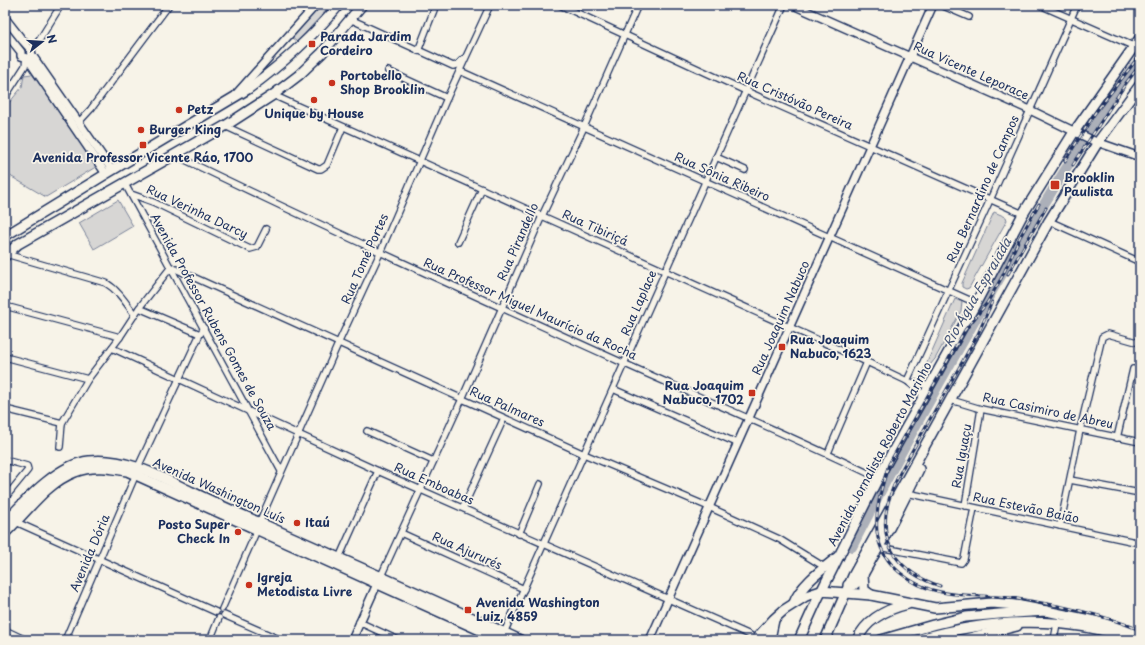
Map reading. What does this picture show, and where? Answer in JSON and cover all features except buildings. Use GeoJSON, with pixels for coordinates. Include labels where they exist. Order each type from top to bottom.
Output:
{"type":"FeatureCollection","features":[{"type":"Feature","properties":{"kind":"main road"},"geometry":{"type":"LineString","coordinates":[[5,236],[263,78],[298,48],[339,5]]}},
{"type":"Feature","properties":{"kind":"main road"},"geometry":{"type":"LineString","coordinates":[[6,255],[18,244],[225,126],[273,95],[299,75],[322,53],[362,5]]}},
{"type":"Feature","properties":{"kind":"main road","name":"Avenida Jornalista Roberto Marinho"},"geometry":{"type":"LineString","coordinates":[[828,570],[839,556],[878,478],[925,396],[1023,214],[1133,46],[1140,38]]}},
{"type":"Feature","properties":{"kind":"main road"},"geometry":{"type":"LineString","coordinates":[[825,640],[847,589],[1049,221],[1096,141],[1140,85]]}},
{"type":"Feature","properties":{"kind":"main road"},"geometry":{"type":"LineString","coordinates":[[847,589],[854,586],[879,547],[931,444],[932,432]]}},
{"type":"Feature","properties":{"kind":"main road","name":"Avenida Washington Luís"},"geometry":{"type":"LineString","coordinates":[[8,528],[28,498],[64,469],[79,463],[104,460],[120,462],[379,580],[502,638],[520,640]]}},
{"type":"Feature","properties":{"kind":"main road","name":"Avenida Washington Luís"},"geometry":{"type":"LineString","coordinates":[[8,528],[54,485],[75,472],[100,468],[137,471]]}},
{"type":"Feature","properties":{"kind":"main road"},"geometry":{"type":"LineString","coordinates":[[5,514],[28,498]]}},
{"type":"Feature","properties":{"kind":"main road","name":"Avenida Washington Luís"},"geometry":{"type":"LineString","coordinates":[[258,526],[339,558],[379,580]]}},
{"type":"Feature","properties":{"kind":"main road"},"geometry":{"type":"LineString","coordinates":[[799,640],[821,591],[828,570]]}},
{"type":"Feature","properties":{"kind":"main road"},"geometry":{"type":"LineString","coordinates":[[794,603],[804,587],[828,570]]}},
{"type":"Feature","properties":{"kind":"main road"},"geometry":{"type":"LineString","coordinates":[[862,575],[864,590],[871,595]]}},
{"type":"Feature","properties":{"kind":"main road"},"geometry":{"type":"LineString","coordinates":[[753,638],[794,603],[813,593],[847,589],[935,608],[958,607],[985,603],[1016,604],[1109,624],[1140,635]]}},
{"type":"Feature","properties":{"kind":"main road"},"geometry":{"type":"LineString","coordinates":[[857,640],[865,628],[882,614],[895,607],[911,604]]}},
{"type":"Feature","properties":{"kind":"main road"},"geometry":{"type":"LineString","coordinates":[[881,640],[966,617],[1046,611]]}},
{"type":"Feature","properties":{"kind":"main road"},"geometry":{"type":"LineString","coordinates":[[772,640],[771,634],[774,619]]}},
{"type":"Feature","properties":{"kind":"main road"},"geometry":{"type":"LineString","coordinates":[[960,640],[1032,622]]}},
{"type":"Feature","properties":{"kind":"main road"},"geometry":{"type":"LineString","coordinates":[[916,640],[979,625],[1032,622],[1084,626],[1117,634],[1133,640]]}},
{"type":"Feature","properties":{"kind":"street"},"geometry":{"type":"LineString","coordinates":[[5,97],[25,66],[29,54],[61,5]]}},
{"type":"Feature","properties":{"kind":"street"},"geometry":{"type":"LineString","coordinates":[[79,122],[95,104],[169,5]]}},
{"type":"Feature","properties":{"kind":"street"},"geometry":{"type":"LineString","coordinates":[[234,97],[316,5]]}},
{"type":"Feature","properties":{"kind":"street","name":"Rua Tomé Portes"},"geometry":{"type":"LineString","coordinates":[[219,610],[258,526],[281,471],[380,253],[447,98],[490,5]]}},
{"type":"Feature","properties":{"kind":"street","name":"Rua Cristóvão Pereira"},"geometry":{"type":"LineString","coordinates":[[560,5],[870,147],[1023,214]]}},
{"type":"Feature","properties":{"kind":"street","name":"Rua Pirandello"},"geometry":{"type":"LineString","coordinates":[[379,580],[462,399],[501,307],[584,127],[638,5]]}},
{"type":"Feature","properties":{"kind":"street","name":"Rua Laplace"},"geometry":{"type":"LineString","coordinates":[[502,638],[784,5]]}},
{"type":"Feature","properties":{"kind":"street","name":"Rua Vicente Leporace"},"geometry":{"type":"LineString","coordinates":[[792,5],[910,56],[1096,141],[1140,157]]}},
{"type":"Feature","properties":{"kind":"street","name":"Rua Joaquim Nabuco"},"geometry":{"type":"LineString","coordinates":[[650,640],[933,5]]}},
{"type":"Feature","properties":{"kind":"street"},"geometry":{"type":"LineString","coordinates":[[941,5],[969,17]]}},
{"type":"Feature","properties":{"kind":"street"},"geometry":{"type":"LineString","coordinates":[[1040,5],[1133,46]]}},
{"type":"Feature","properties":{"kind":"street","name":"Rua Bernardino de Campos"},"geometry":{"type":"LineString","coordinates":[[907,381],[990,200],[1076,5]]}},
{"type":"Feature","properties":{"kind":"street"},"geometry":{"type":"LineString","coordinates":[[418,51],[434,10]]}},
{"type":"Feature","properties":{"kind":"street"},"geometry":{"type":"LineString","coordinates":[[5,18],[109,172]]}},
{"type":"Feature","properties":{"kind":"street"},"geometry":{"type":"LineString","coordinates":[[350,20],[453,66],[457,65],[467,55]]}},
{"type":"Feature","properties":{"kind":"street"},"geometry":{"type":"LineString","coordinates":[[5,32],[21,52],[23,48],[29,54],[79,122],[109,172]]}},
{"type":"Feature","properties":{"kind":"street"},"geometry":{"type":"LineString","coordinates":[[388,71],[447,98]]}},
{"type":"Feature","properties":{"kind":"street","name":"Rua Sônia Ribeiro"},"geometry":{"type":"LineString","coordinates":[[460,71],[976,303]]}},
{"type":"Feature","properties":{"kind":"street","name":"Rua Tibiriçá"},"geometry":{"type":"LineString","coordinates":[[273,95],[907,381],[930,386]]}},
{"type":"Feature","properties":{"kind":"street"},"geometry":{"type":"LineString","coordinates":[[225,126],[318,170],[327,165],[343,127]]}},
{"type":"Feature","properties":{"kind":"street","name":"Rua Professor Miguel Maurício da Rocha"},"geometry":{"type":"LineString","coordinates":[[175,155],[380,253],[624,363],[749,417],[828,453],[878,478]]}},
{"type":"Feature","properties":{"kind":"street"},"geometry":{"type":"LineString","coordinates":[[716,157],[745,170]]}},
{"type":"Feature","properties":{"kind":"street","name":"Avenida Professor Rubens Gomes de Souza"},"geometry":{"type":"LineString","coordinates":[[125,184],[281,471]]}},
{"type":"Feature","properties":{"kind":"street"},"geometry":{"type":"LineString","coordinates":[[458,242],[482,189]]}},
{"type":"Feature","properties":{"kind":"street","name":"Rua Verinha Darcy"},"geometry":{"type":"LineString","coordinates":[[131,194],[153,202],[250,249],[257,247],[266,229]]}},
{"type":"Feature","properties":{"kind":"street"},"geometry":{"type":"LineString","coordinates":[[1049,221],[1140,262]]}},
{"type":"Feature","properties":{"kind":"street"},"geometry":{"type":"LineString","coordinates":[[6,255],[106,283],[118,292],[135,315]]}},
{"type":"Feature","properties":{"kind":"street"},"geometry":{"type":"LineString","coordinates":[[60,447],[62,423],[88,379],[120,337],[139,308],[171,267]]}},
{"type":"Feature","properties":{"kind":"street","name":"Rua Palmares"},"geometry":{"type":"LineString","coordinates":[[171,267],[338,344],[584,454],[780,539],[828,570]]}},
{"type":"Feature","properties":{"kind":"street"},"geometry":{"type":"LineString","coordinates":[[5,306],[120,337]]}},
{"type":"Feature","properties":{"kind":"street"},"geometry":{"type":"LineString","coordinates":[[139,308],[200,334]]}},
{"type":"Feature","properties":{"kind":"street","name":"Avenida Dória"},"geometry":{"type":"LineString","coordinates":[[65,640],[137,471],[204,328]]}},
{"type":"Feature","properties":{"kind":"street"},"geometry":{"type":"LineString","coordinates":[[1060,526],[1080,430],[1101,341],[1104,335],[1108,334],[1140,343]]}},
{"type":"Feature","properties":{"kind":"street","name":"Rua Emboabas"},"geometry":{"type":"LineString","coordinates":[[112,348],[378,471],[668,598],[753,638]]}},
{"type":"Feature","properties":{"kind":"street"},"geometry":{"type":"LineString","coordinates":[[5,357],[88,379]]}},
{"type":"Feature","properties":{"kind":"street"},"geometry":{"type":"LineString","coordinates":[[828,453],[867,362]]}},
{"type":"Feature","properties":{"kind":"street"},"geometry":{"type":"LineString","coordinates":[[1117,438],[1133,369]]}},
{"type":"Feature","properties":{"kind":"street","name":"Rua Tibiriçá"},"geometry":{"type":"LineString","coordinates":[[907,381],[925,396]]}},
{"type":"Feature","properties":{"kind":"street"},"geometry":{"type":"LineString","coordinates":[[613,390],[737,443]]}},
{"type":"Feature","properties":{"kind":"street","name":"Rua Casimiro de Abreu"},"geometry":{"type":"LineString","coordinates":[[951,400],[981,409],[1140,442]]}},
{"type":"Feature","properties":{"kind":"street"},"geometry":{"type":"LineString","coordinates":[[5,409],[62,423]]}},
{"type":"Feature","properties":{"kind":"street","name":"Rua Iguaçu"},"geometry":{"type":"LineString","coordinates":[[965,506],[981,409]]}},
{"type":"Feature","properties":{"kind":"street"},"geometry":{"type":"LineString","coordinates":[[463,508],[504,418]]}},
{"type":"Feature","properties":{"kind":"street"},"geometry":{"type":"LineString","coordinates":[[367,431],[433,461]]}},
{"type":"Feature","properties":{"kind":"street"},"geometry":{"type":"LineString","coordinates":[[5,460],[26,466],[28,470],[5,498]]}},
{"type":"Feature","properties":{"kind":"street"},"geometry":{"type":"LineString","coordinates":[[339,558],[378,471]]}},
{"type":"Feature","properties":{"kind":"street"},"geometry":{"type":"LineString","coordinates":[[1070,480],[1140,493]]}},
{"type":"Feature","properties":{"kind":"street"},"geometry":{"type":"LineString","coordinates":[[519,534],[540,484]]}},
{"type":"Feature","properties":{"kind":"street","name":"Rua Estevão Baião"},"geometry":{"type":"LineString","coordinates":[[907,493],[1140,543]]}},
{"type":"Feature","properties":{"kind":"street"},"geometry":{"type":"LineString","coordinates":[[879,547],[961,564],[964,559],[974,508]]}},
{"type":"Feature","properties":{"kind":"street"},"geometry":{"type":"LineString","coordinates":[[8,528],[99,560],[224,611],[210,640]]}},
{"type":"Feature","properties":{"kind":"street","name":"Rua Ajururés"},"geometry":{"type":"LineString","coordinates":[[401,533],[524,589]]}},
{"type":"Feature","properties":{"kind":"street"},"geometry":{"type":"LineString","coordinates":[[352,640],[379,580]]}},
{"type":"Feature","properties":{"kind":"street"},"geometry":{"type":"LineString","coordinates":[[222,616],[281,640]]}},
{"type":"Feature","properties":{"kind":"street"},"geometry":{"type":"LineString","coordinates":[[359,622],[398,640]]}},
{"type":"Feature","properties":{"kind":"street"},"geometry":{"type":"LineString","coordinates":[[1054,640],[1056,624]]}},
{"type":"Feature","properties":{"kind":"street"},"geometry":{"type":"LineString","coordinates":[[5,630],[26,640]]}},
{"type":"Feature","properties":{"kind":"shaded area"},"geometry":{"type":"Polygon","coordinates":[[[321,5],[331,5],[297,42],[291,37],[321,5]]]}},
{"type":"Feature","properties":{"kind":"shaded area"},"geometry":{"type":"Polygon","coordinates":[[[32,74],[99,165],[46,197],[5,173],[5,108],[22,87],[24,75],[32,74]]]}},
{"type":"Feature","properties":{"kind":"shaded area"},"geometry":{"type":"Polygon","coordinates":[[[118,200],[133,226],[94,249],[79,223],[118,200]]]}},
{"type":"Feature","properties":{"kind":"shaded area"},"geometry":{"type":"Polygon","coordinates":[[[994,212],[1006,217],[1007,220],[969,288],[966,289],[962,287],[962,283],[994,212]]]}},
{"type":"Feature","properties":{"kind":"shaded area"},"geometry":{"type":"Polygon","coordinates":[[[955,299],[962,302],[961,311],[935,359],[921,376],[955,299]]]}},
{"type":"Feature","properties":{"kind":"waterway","name":"Rio Água Espraiada"},"geometry":{"type":"LineString","coordinates":[[852,547],[930,399],[1014,254],[1106,106],[1140,59]]}},
{"type":"Feature","properties":{"kind":"railway"},"geometry":{"type":"LineString","coordinates":[[1065,161],[1095,113],[1140,55]]}},
{"type":"Feature","properties":{"kind":"railway"},"geometry":{"type":"LineString","coordinates":[[1073,165],[1126,83],[1140,65]]}},
{"type":"Feature","properties":{"kind":"railway"},"geometry":{"type":"LineString","coordinates":[[1039,204],[1020,237],[1002,277],[987,303],[965,330],[889,464],[878,506],[877,532],[884,554],[891,564],[899,572],[919,585],[950,594],[994,596],[1060,606],[1093,614],[1140,630]]}},
{"type":"Feature","properties":{"kind":"railway"},"geometry":{"type":"LineString","coordinates":[[1008,274],[1046,208]]}},
{"type":"Feature","properties":{"kind":"railway"},"geometry":{"type":"LineString","coordinates":[[940,586],[926,581],[914,574],[895,556],[889,545],[885,519],[892,489],[978,334],[992,302]]}},
{"type":"Feature","properties":{"kind":"place","name":"Parada Jardim Cordeiro"},"geometry":{"type":"Point","coordinates":[312,44]}},
{"type":"Feature","properties":{"kind":"place","name":"Portobello Shop Brooklin"},"geometry":{"type":"Point","coordinates":[332,83]}},
{"type":"Feature","properties":{"kind":"place","name":"Unique by House"},"geometry":{"type":"Point","coordinates":[314,100]}},
{"type":"Feature","properties":{"kind":"place","name":"Petz"},"geometry":{"type":"Point","coordinates":[179,110]}},
{"type":"Feature","properties":{"kind":"place","name":"Burger King"},"geometry":{"type":"Point","coordinates":[141,130]}},
{"type":"Feature","properties":{"kind":"place","name":"Avenida Professor Vicente Ráo, 1700"},"geometry":{"type":"Point","coordinates":[143,145]}},
{"type":"Feature","properties":{"kind":"place","name":"Brooklin Paulista"},"geometry":{"type":"Point","coordinates":[1055,185]}},
{"type":"Feature","properties":{"kind":"place","name":"Rua Joaquim Nabuco, 1623"},"geometry":{"type":"Point","coordinates":[782,347]}},
{"type":"Feature","properties":{"kind":"place","name":"Rua Joaquim Nabuco, 1702"},"geometry":{"type":"Point","coordinates":[752,393]}},
{"type":"Feature","properties":{"kind":"place","name":"Itaú"},"geometry":{"type":"Point","coordinates":[297,523]}},
{"type":"Feature","properties":{"kind":"place","name":"Posto Super Check In"},"geometry":{"type":"Point","coordinates":[238,532]}},
{"type":"Feature","properties":{"kind":"place","name":"Igreja Metodista Livre"},"geometry":{"type":"Point","coordinates":[249,585]}},
{"type":"Feature","properties":{"kind":"place","name":"Avenida Washington Luiz, 4859"},"geometry":{"type":"Point","coordinates":[468,610]}}]}
